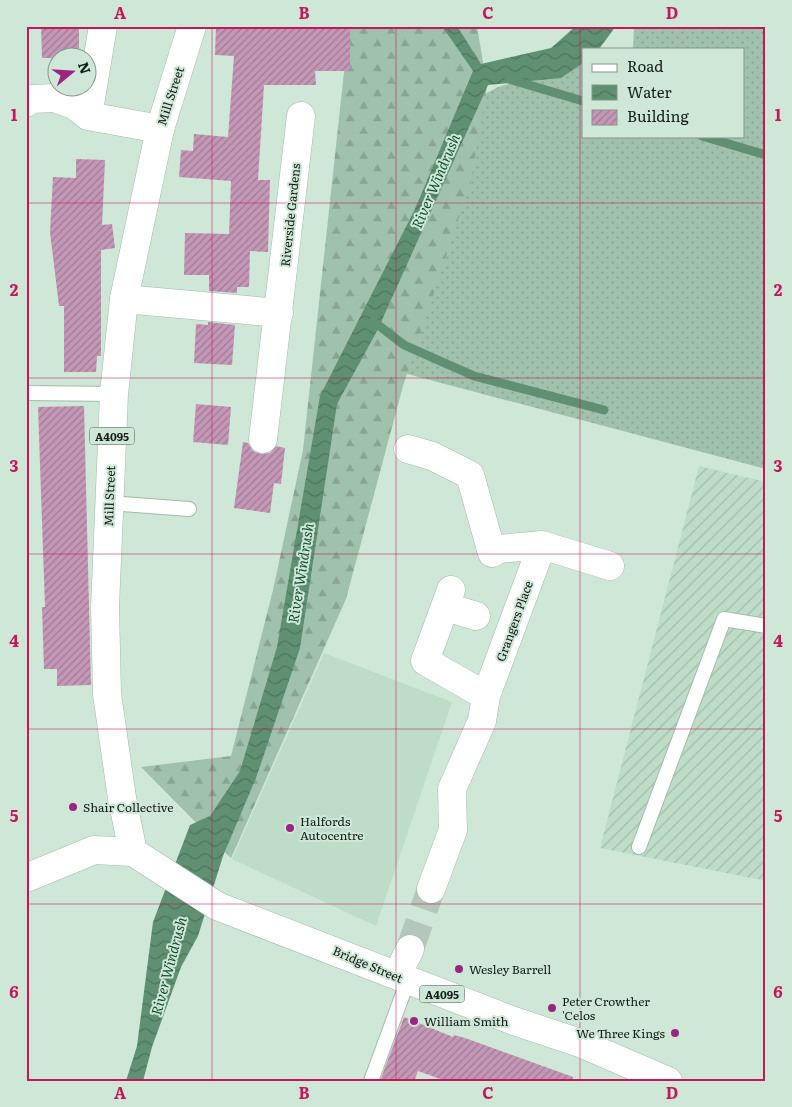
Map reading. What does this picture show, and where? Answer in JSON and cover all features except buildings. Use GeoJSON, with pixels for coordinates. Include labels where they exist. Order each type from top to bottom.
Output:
{"type":"FeatureCollection","features":[{"type":"Feature","properties":{"kind":"street"},"geometry":{"type":"LineString","coordinates":[[88,116],[102,26]]}},
{"type":"Feature","properties":{"kind":"street","name":"Mill Street"},"geometry":{"type":"LineString","coordinates":[[133,852],[122,798],[107,694],[105,607],[114,394],[124,298],[160,129],[192,26]]}},
{"type":"Feature","properties":{"kind":"street"},"geometry":{"type":"LineString","coordinates":[[26,103],[31,99],[55,98],[74,104],[88,116],[160,129]]}},
{"type":"Feature","properties":{"kind":"street","name":"Riverside Gardens"},"geometry":{"type":"LineString","coordinates":[[263,439],[302,116]]}},
{"type":"Feature","properties":{"kind":"street"},"geometry":{"type":"LineString","coordinates":[[124,298],[279,313]]}},
{"type":"Feature","properties":{"kind":"street"},"geometry":{"type":"LineString","coordinates":[[408,449],[432,456],[470,475],[492,553],[500,550],[542,545],[610,566]]}},
{"type":"Feature","properties":{"kind":"street","name":"Grangers Place"},"geometry":{"type":"LineString","coordinates":[[431,889],[453,830],[452,789],[482,721],[486,696],[542,545]]}},
{"type":"Feature","properties":{"kind":"street"},"geometry":{"type":"LineString","coordinates":[[476,616],[448,599],[425,662],[486,696]]}},
{"type":"Feature","properties":{"kind":"street"},"geometry":{"type":"LineString","coordinates":[[26,878],[94,850],[133,852]]}},
{"type":"Feature","properties":{"kind":"street","name":"Bridge Street"},"geometry":{"type":"LineString","coordinates":[[133,852],[217,906],[403,978],[580,1043],[668,1081]]}},
{"type":"Feature","properties":{"kind":"street"},"geometry":{"type":"LineString","coordinates":[[403,978],[410,949]]}},
{"type":"Feature","properties":{"kind":"lane"},"geometry":{"type":"LineString","coordinates":[[26,393],[114,394]]}},
{"type":"Feature","properties":{"kind":"lane"},"geometry":{"type":"LineString","coordinates":[[109,503],[189,509]]}},
{"type":"Feature","properties":{"kind":"lane"},"geometry":{"type":"LineString","coordinates":[[639,847],[724,619],[766,626]]}},
{"type":"Feature","properties":{"kind":"lane"},"geometry":{"type":"LineString","coordinates":[[370,1081],[403,978]]}},
{"type":"Feature","properties":{"kind":"shaded area"},"geometry":{"type":"Polygon","coordinates":[[[699,466],[766,482],[766,881],[600,848],[699,466]]]}},
{"type":"Feature","properties":{"kind":"shaded area"},"geometry":{"type":"Polygon","coordinates":[[[324,653],[452,702],[376,926],[232,859],[324,653]]]}},
{"type":"Feature","properties":{"kind":"green space"},"geometry":{"type":"Polygon","coordinates":[[[349,26],[477,26],[487,86],[471,181],[403,386],[346,599],[231,858],[141,767],[231,756],[273,590],[303,450],[349,26]]]}},
{"type":"Feature","properties":{"kind":"green space"},"geometry":{"type":"Polygon","coordinates":[[[634,26],[766,26],[766,469],[385,368],[459,108],[498,87],[582,63],[582,138],[744,138],[744,48],[633,48],[634,26]]]}},
{"type":"Feature","properties":{"kind":"water","name":"River Windrush"},"geometry":{"type":"Polygon","coordinates":[[[442,26],[457,26],[481,64],[551,48],[576,26],[616,26],[600,48],[582,48],[582,64],[561,78],[488,85],[377,331],[337,404],[300,648],[256,778],[223,856],[198,936],[181,967],[152,1047],[143,1081],[126,1081],[137,1046],[153,922],[190,825],[210,816],[240,771],[277,647],[320,396],[415,209],[473,71],[442,26]]]}},
{"type":"Feature","properties":{"kind":"waterway"},"geometry":{"type":"LineString","coordinates":[[509,79],[582,101]]}},
{"type":"Feature","properties":{"kind":"waterway"},"geometry":{"type":"LineString","coordinates":[[709,138],[766,155]]}},
{"type":"Feature","properties":{"kind":"waterway"},"geometry":{"type":"LineString","coordinates":[[373,321],[404,345],[474,376],[604,410]]}},
{"type":"Feature","properties":{"kind":"tunnel"},"geometry":{"type":"LineString","coordinates":[[410,949],[431,889]]}},
{"type":"Feature","properties":{"kind":"place","name":"Shair Collective"},"geometry":{"type":"Point","coordinates":[73,807]}},
{"type":"Feature","properties":{"kind":"place","name":"Halfords Autocentre"},"geometry":{"type":"Point","coordinates":[290,828]}},
{"type":"Feature","properties":{"kind":"place","name":"Wesley Barrell"},"geometry":{"type":"Point","coordinates":[459,969]}},
{"type":"Feature","properties":{"kind":"place","name":"Peter Crowther 'Celos"},"geometry":{"type":"Point","coordinates":[552,1008]}},
{"type":"Feature","properties":{"kind":"place","name":"William Smith"},"geometry":{"type":"Point","coordinates":[414,1021]}},
{"type":"Feature","properties":{"kind":"place","name":"We Three Kings"},"geometry":{"type":"Point","coordinates":[675,1033]}}]}
